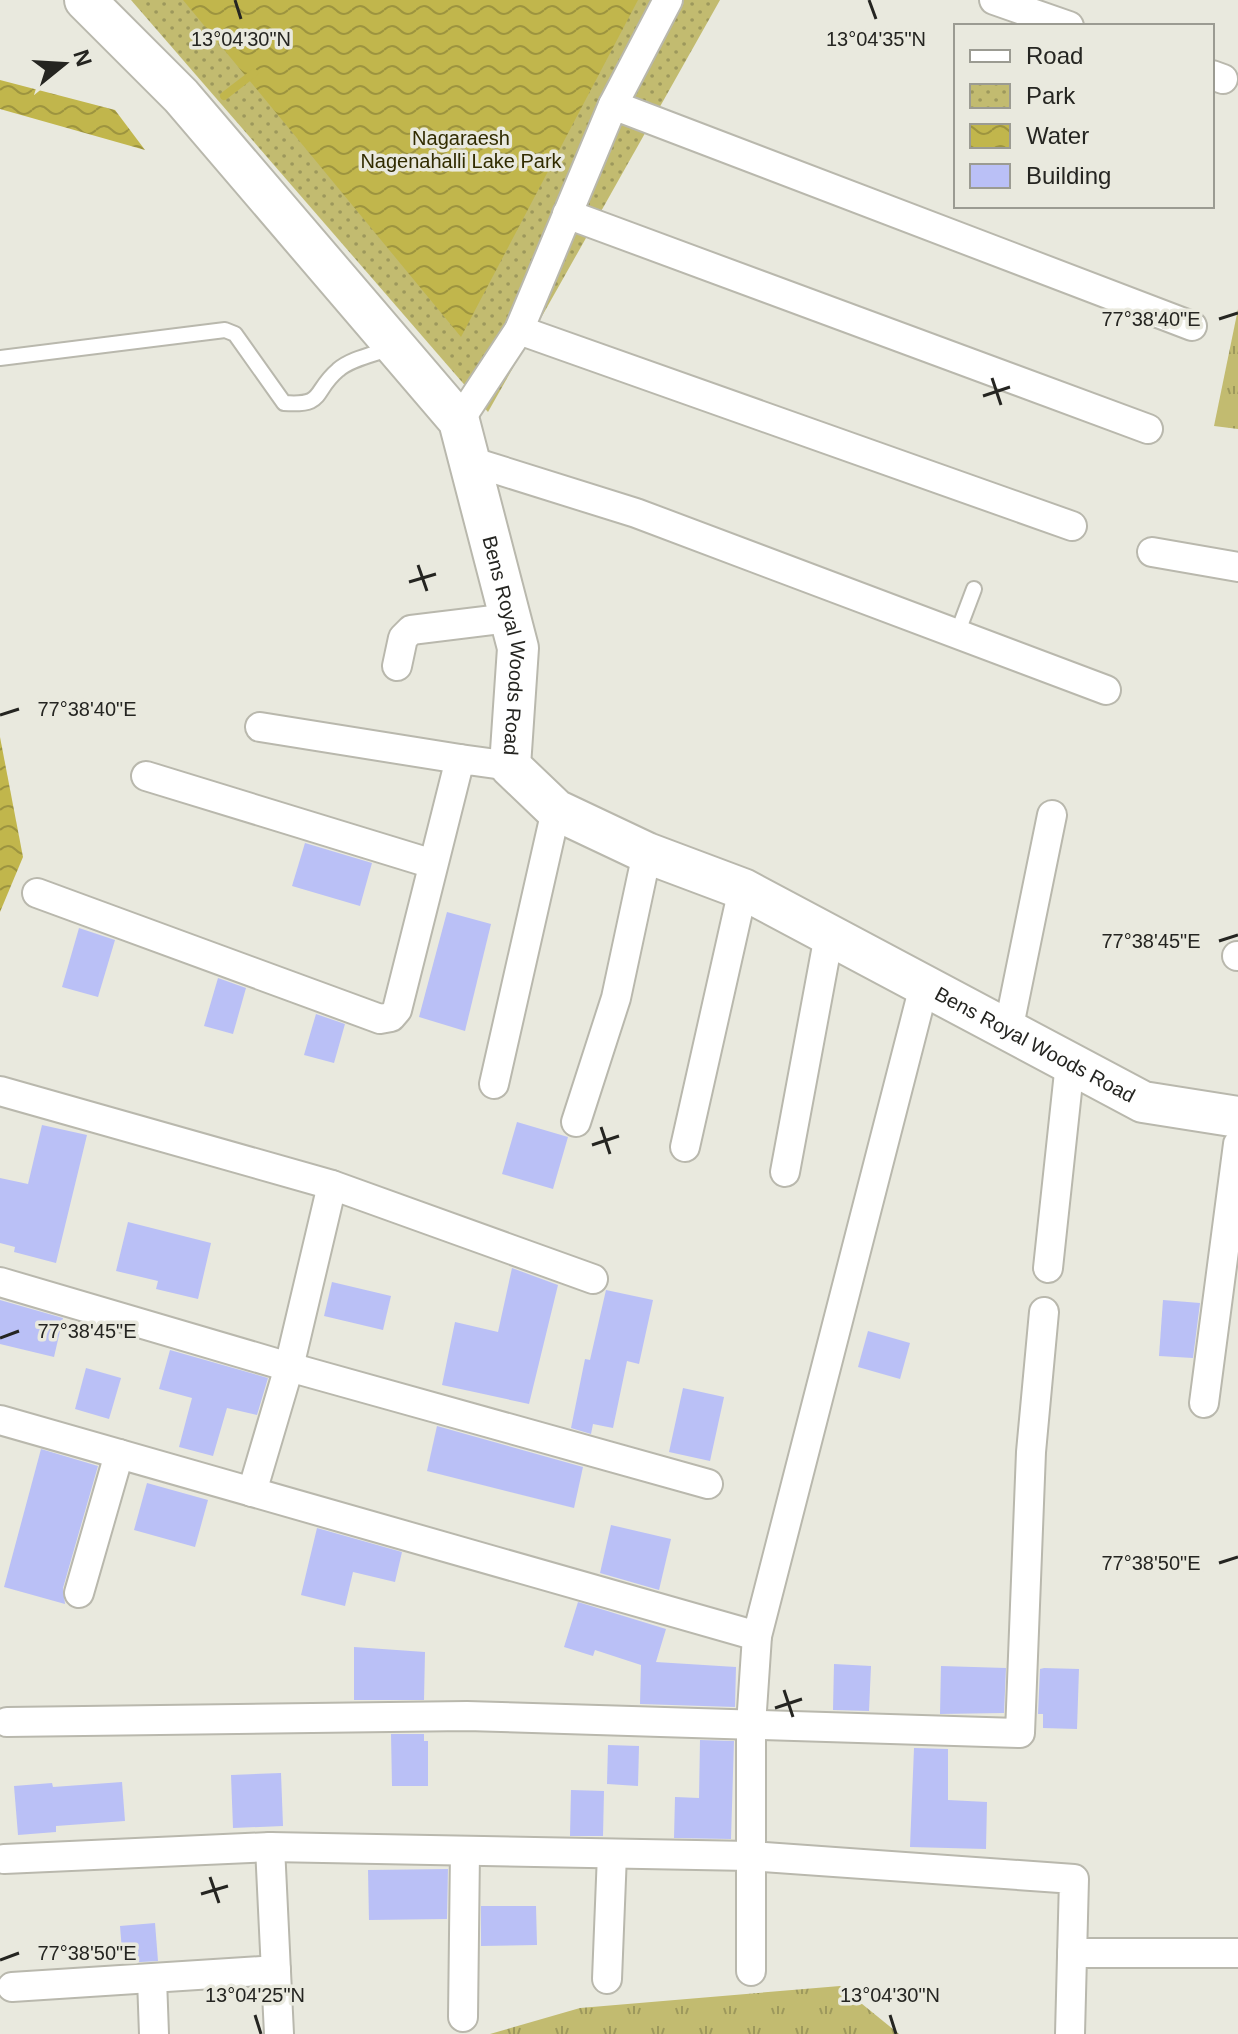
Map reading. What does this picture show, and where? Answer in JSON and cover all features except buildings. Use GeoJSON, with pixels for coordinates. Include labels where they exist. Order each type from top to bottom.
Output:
{"type":"FeatureCollection","features":[{"type":"Feature","properties":{"kind":"street","name":"Bens Royal Woods Road"},"geometry":{"type":"LineString","coordinates":[[85,0],[181,96],[459,421],[518,648],[510,766],[556,810],[647,853],[743,889],[1143,1102],[1238,1117]]}},
{"type":"Feature","properties":{"kind":"street"},"geometry":{"type":"LineString","coordinates":[[459,421],[519,330],[613,105],[668,0]]}},
{"type":"Feature","properties":{"kind":"street"},"geometry":{"type":"LineString","coordinates":[[994,0],[1063,24]]}},
{"type":"Feature","properties":{"kind":"street"},"geometry":{"type":"LineString","coordinates":[[613,105],[1192,326]]}},
{"type":"Feature","properties":{"kind":"street"},"geometry":{"type":"LineString","coordinates":[[567,214],[1148,429]]}},
{"type":"Feature","properties":{"kind":"street"},"geometry":{"type":"LineString","coordinates":[[519,330],[1072,526]]}},
{"type":"Feature","properties":{"kind":"street"},"geometry":{"type":"LineString","coordinates":[[470,461],[636,513],[1106,690]]}},
{"type":"Feature","properties":{"kind":"street"},"geometry":{"type":"LineString","coordinates":[[1152,552],[1238,567]]}},
{"type":"Feature","properties":{"kind":"street"},"geometry":{"type":"LineString","coordinates":[[397,666],[403,638],[411,630],[510,618]]}},
{"type":"Feature","properties":{"kind":"street"},"geometry":{"type":"LineString","coordinates":[[260,727],[510,766]]}},
{"type":"Feature","properties":{"kind":"street"},"geometry":{"type":"LineString","coordinates":[[37,893],[380,1019],[391,1017],[397,1010],[460,759]]}},
{"type":"Feature","properties":{"kind":"street"},"geometry":{"type":"LineString","coordinates":[[146,776],[433,864]]}},
{"type":"Feature","properties":{"kind":"street"},"geometry":{"type":"LineString","coordinates":[[494,1084],[556,810]]}},
{"type":"Feature","properties":{"kind":"street"},"geometry":{"type":"LineString","coordinates":[[1008,1031],[1052,815]]}},
{"type":"Feature","properties":{"kind":"street"},"geometry":{"type":"LineString","coordinates":[[576,1122],[616,998],[647,853]]}},
{"type":"Feature","properties":{"kind":"street"},"geometry":{"type":"LineString","coordinates":[[685,1147],[743,889]]}},
{"type":"Feature","properties":{"kind":"street"},"geometry":{"type":"LineString","coordinates":[[785,1172],[829,935]]}},
{"type":"Feature","properties":{"kind":"street"},"geometry":{"type":"LineString","coordinates":[[751,1971],[751,1725],[757,1636],[924,986]]}},
{"type":"Feature","properties":{"kind":"street"},"geometry":{"type":"LineString","coordinates":[[1048,1268],[1070,1063]]}},
{"type":"Feature","properties":{"kind":"street"},"geometry":{"type":"LineString","coordinates":[[0,1091],[332,1185],[593,1279]]}},
{"type":"Feature","properties":{"kind":"street"},"geometry":{"type":"LineString","coordinates":[[1204,1403],[1238,1144]]}},
{"type":"Feature","properties":{"kind":"street"},"geometry":{"type":"LineString","coordinates":[[252,1492],[289,1367],[332,1185]]}},
{"type":"Feature","properties":{"kind":"street"},"geometry":{"type":"LineString","coordinates":[[0,1282],[289,1367],[708,1484]]}},
{"type":"Feature","properties":{"kind":"street"},"geometry":{"type":"LineString","coordinates":[[7,1722],[467,1716],[1020,1733],[1031,1452],[1044,1312]]}},
{"type":"Feature","properties":{"kind":"street"},"geometry":{"type":"LineString","coordinates":[[0,1420],[757,1636]]}},
{"type":"Feature","properties":{"kind":"street"},"geometry":{"type":"LineString","coordinates":[[79,1593],[119,1454]]}},
{"type":"Feature","properties":{"kind":"street"},"geometry":{"type":"LineString","coordinates":[[270,1847],[279,2034]]}},
{"type":"Feature","properties":{"kind":"street"},"geometry":{"type":"LineString","coordinates":[[4,1859],[270,1847],[750,1856],[1074,1879],[1070,2034]]}},
{"type":"Feature","properties":{"kind":"street"},"geometry":{"type":"LineString","coordinates":[[463,2017],[465,1851]]}},
{"type":"Feature","properties":{"kind":"street"},"geometry":{"type":"LineString","coordinates":[[607,1979],[612,1854]]}},
{"type":"Feature","properties":{"kind":"street"},"geometry":{"type":"LineString","coordinates":[[1072,1953],[1238,1953]]}},
{"type":"Feature","properties":{"kind":"street"},"geometry":{"type":"LineString","coordinates":[[12,1987],[276,1970]]}},
{"type":"Feature","properties":{"kind":"street"},"geometry":{"type":"LineString","coordinates":[[152,1979],[154,2034]]}},
{"type":"Feature","properties":{"kind":"lane"},"geometry":{"type":"LineString","coordinates":[[0,358],[225,330],[235,334],[284,403],[307,405],[318,398],[339,368],[395,346]]}},
{"type":"Feature","properties":{"kind":"lane"},"geometry":{"type":"LineString","coordinates":[[957,634],[974,589]]}},
{"type":"Feature","properties":{"kind":"green space","name":"Nagaraesh Nagenahalli Lake Park"},"geometry":{"type":"Polygon","coordinates":[[[131,0],[720,0],[488,412],[131,0]]]}},
{"type":"Feature","properties":{"kind":"green space"},"geometry":{"type":"Polygon","coordinates":[[[1238,309],[1238,429],[1214,426],[1238,309]]]}},
{"type":"Feature","properties":{"kind":"green space"},"geometry":{"type":"Polygon","coordinates":[[[840,1986],[899,2034],[490,2034],[580,2008],[840,1986]]]}},
{"type":"Feature","properties":{"kind":"water","name":"Nagaraesh Nagenahalli Lake Park"},"geometry":{"type":"Polygon","coordinates":[[[183,0],[638,0],[461,337],[183,0]]]}},
{"type":"Feature","properties":{"kind":"water"},"geometry":{"type":"Polygon","coordinates":[[[0,80],[115,110],[145,150],[0,109],[0,80]]]}},
{"type":"Feature","properties":{"kind":"water"},"geometry":{"type":"Polygon","coordinates":[[[0,737],[23,857],[0,912],[0,737]]]}},
{"type":"Feature","properties":{"kind":"waterway"},"geometry":{"type":"LineString","coordinates":[[224,96],[254,73]]}}]}
